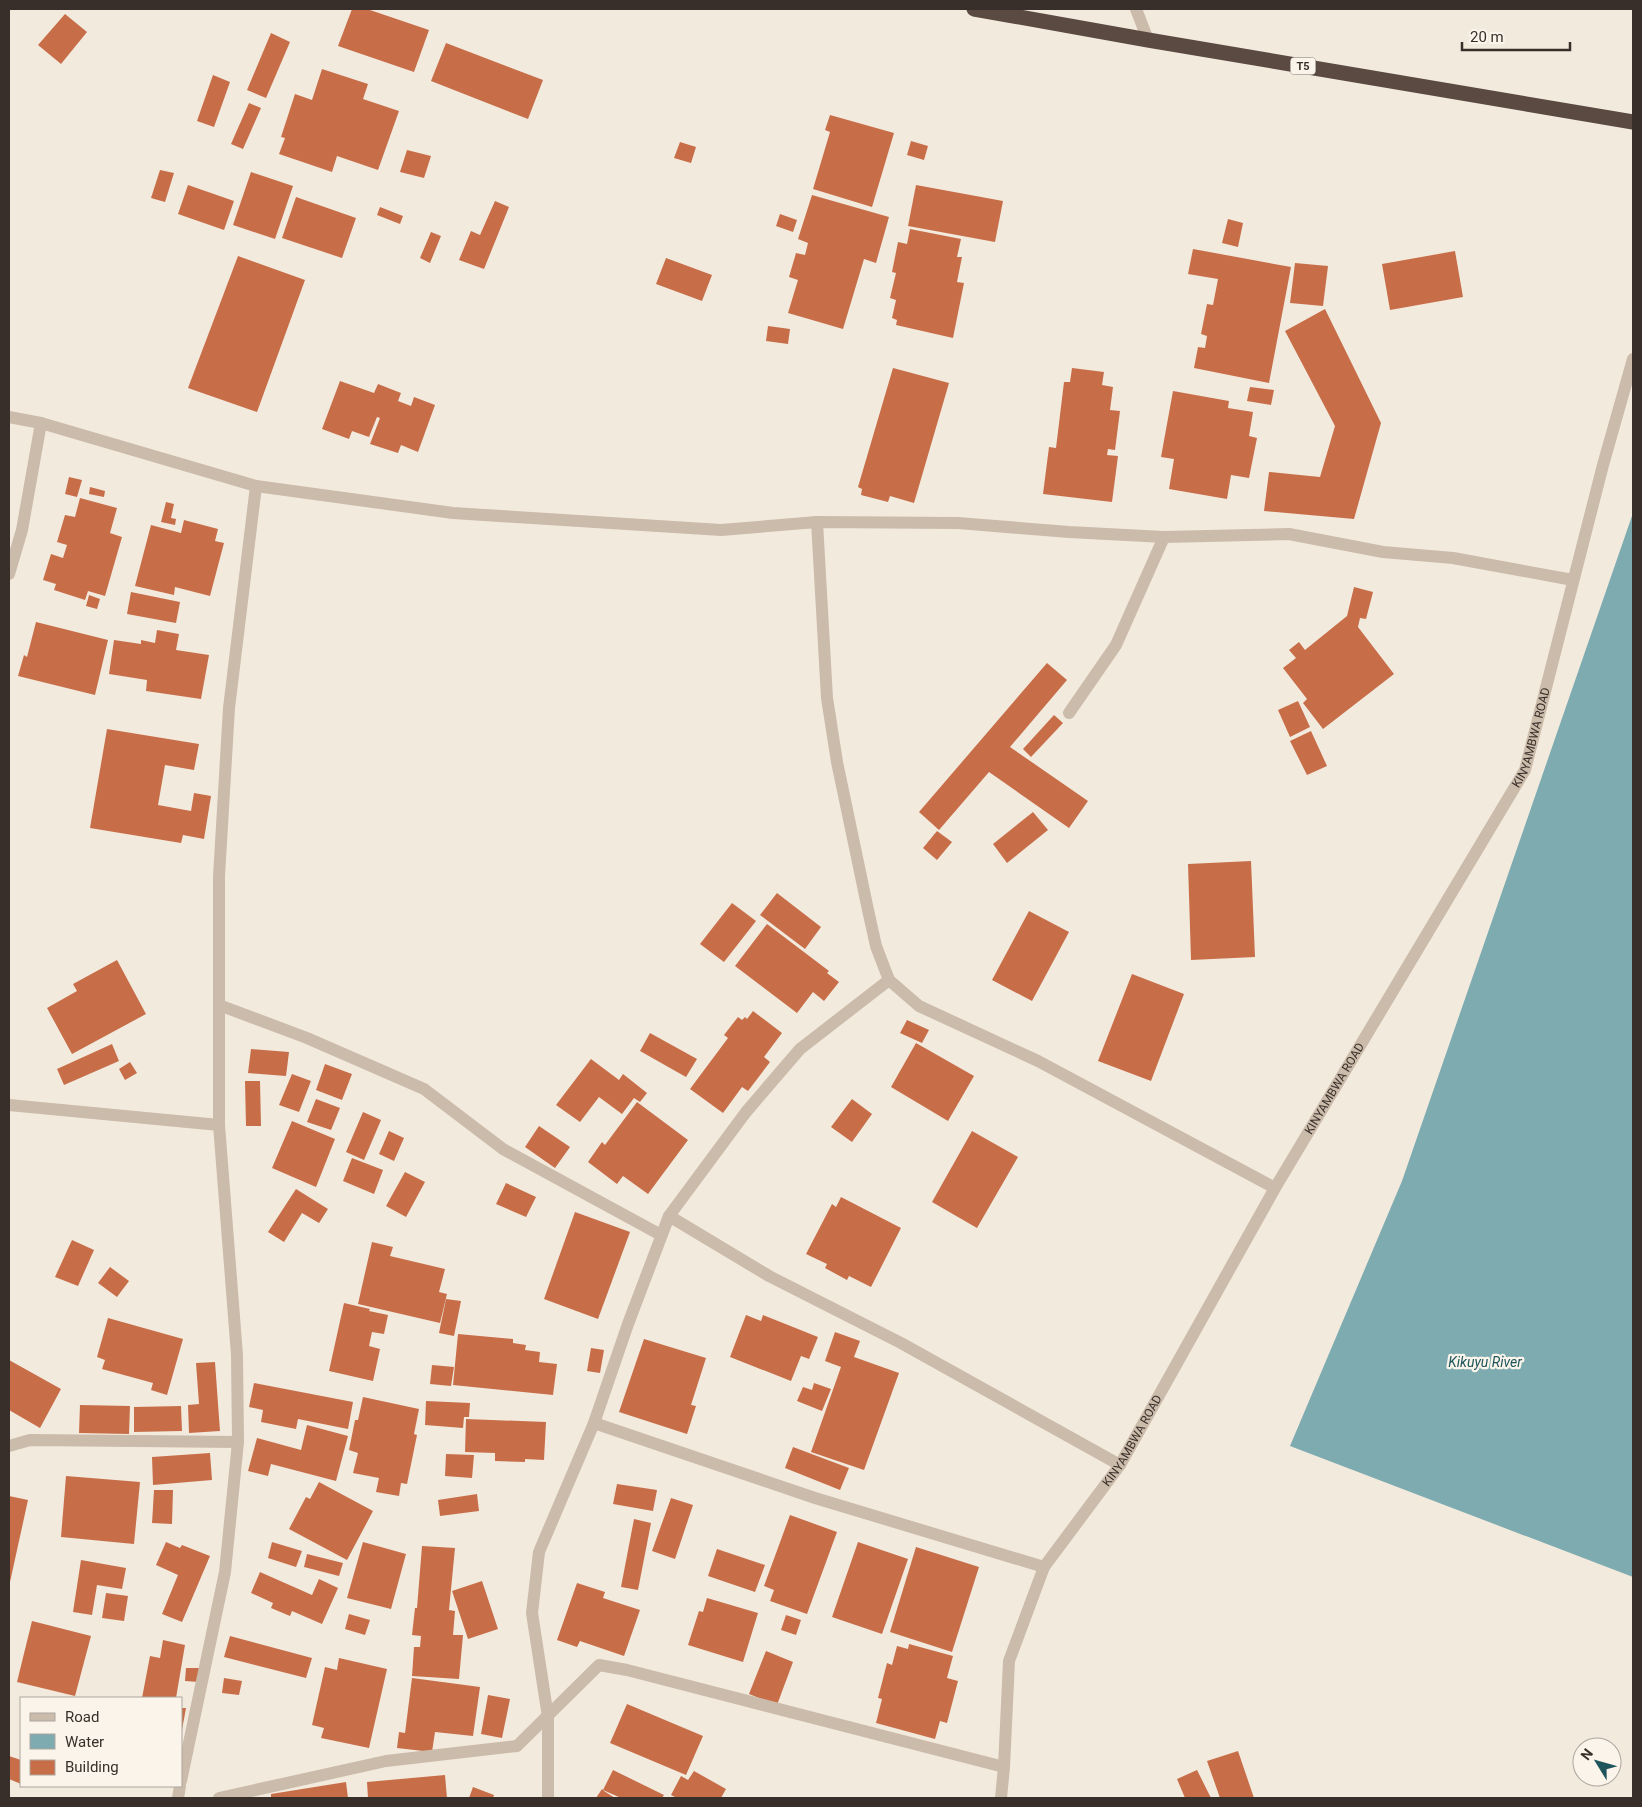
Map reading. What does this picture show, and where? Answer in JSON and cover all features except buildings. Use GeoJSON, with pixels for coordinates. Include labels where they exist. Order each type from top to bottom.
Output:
{"type":"FeatureCollection","features":[{"type":"Feature","properties":{"kind":"highway","name":"T5"},"geometry":{"type":"LineString","coordinates":[[974,9],[1633,122]]}},
{"type":"Feature","properties":{"kind":"street"},"geometry":{"type":"LineString","coordinates":[[1136,9],[1148,40]]}},
{"type":"Feature","properties":{"kind":"street","name":"KINYAMBWA ROAD"},"geometry":{"type":"LineString","coordinates":[[1000,1798],[1004,1767],[1009,1661],[1044,1567],[1120,1465],[1275,1188],[1525,770],[1603,465],[1633,359]]}},
{"type":"Feature","properties":{"kind":"street"},"geometry":{"type":"LineString","coordinates":[[9,417],[41,423],[256,486],[453,513],[721,530],[817,522],[958,522],[1069,532],[1164,536],[1289,534],[1383,552],[1453,558],[1573,580]]}},
{"type":"Feature","properties":{"kind":"street"},"geometry":{"type":"LineString","coordinates":[[9,574],[22,530],[41,423]]}},
{"type":"Feature","properties":{"kind":"street"},"geometry":{"type":"LineString","coordinates":[[182,1776],[225,1572],[238,1442],[237,1355],[219,1124],[219,876],[229,708],[256,486]]}},
{"type":"Feature","properties":{"kind":"street"},"geometry":{"type":"LineString","coordinates":[[817,522],[827,698],[837,762],[876,946],[889,980],[919,1006],[1038,1061],[1275,1188]]}},
{"type":"Feature","properties":{"kind":"street"},"geometry":{"type":"LineString","coordinates":[[1069,714],[1116,645],[1164,536]]}},
{"type":"Feature","properties":{"kind":"street"},"geometry":{"type":"LineString","coordinates":[[548,1798],[548,1717],[532,1613],[539,1552],[594,1423],[661,1235],[669,1216],[746,1112],[800,1049],[889,980]]}},
{"type":"Feature","properties":{"kind":"street"},"geometry":{"type":"LineString","coordinates":[[219,1005],[307,1038],[424,1089],[503,1149],[661,1235]]}},
{"type":"Feature","properties":{"kind":"street"},"geometry":{"type":"LineString","coordinates":[[9,1105],[219,1124]]}},
{"type":"Feature","properties":{"kind":"street"},"geometry":{"type":"LineString","coordinates":[[669,1216],[769,1276],[901,1344],[1120,1465]]}},
{"type":"Feature","properties":{"kind":"street"},"geometry":{"type":"LineString","coordinates":[[594,1423],[815,1498],[1044,1567]]}},
{"type":"Feature","properties":{"kind":"street"},"geometry":{"type":"LineString","coordinates":[[9,1446],[30,1440],[238,1442]]}},
{"type":"Feature","properties":{"kind":"street"},"geometry":{"type":"LineString","coordinates":[[219,1798],[386,1761],[517,1746],[599,1665],[627,1670],[1004,1767]]}},
{"type":"Feature","properties":{"kind":"water","name":"Kikuyu River"},"geometry":{"type":"Polygon","coordinates":[[[1633,513],[1633,1577],[1290,1446],[1402,1181],[1633,513]]]}}]}
